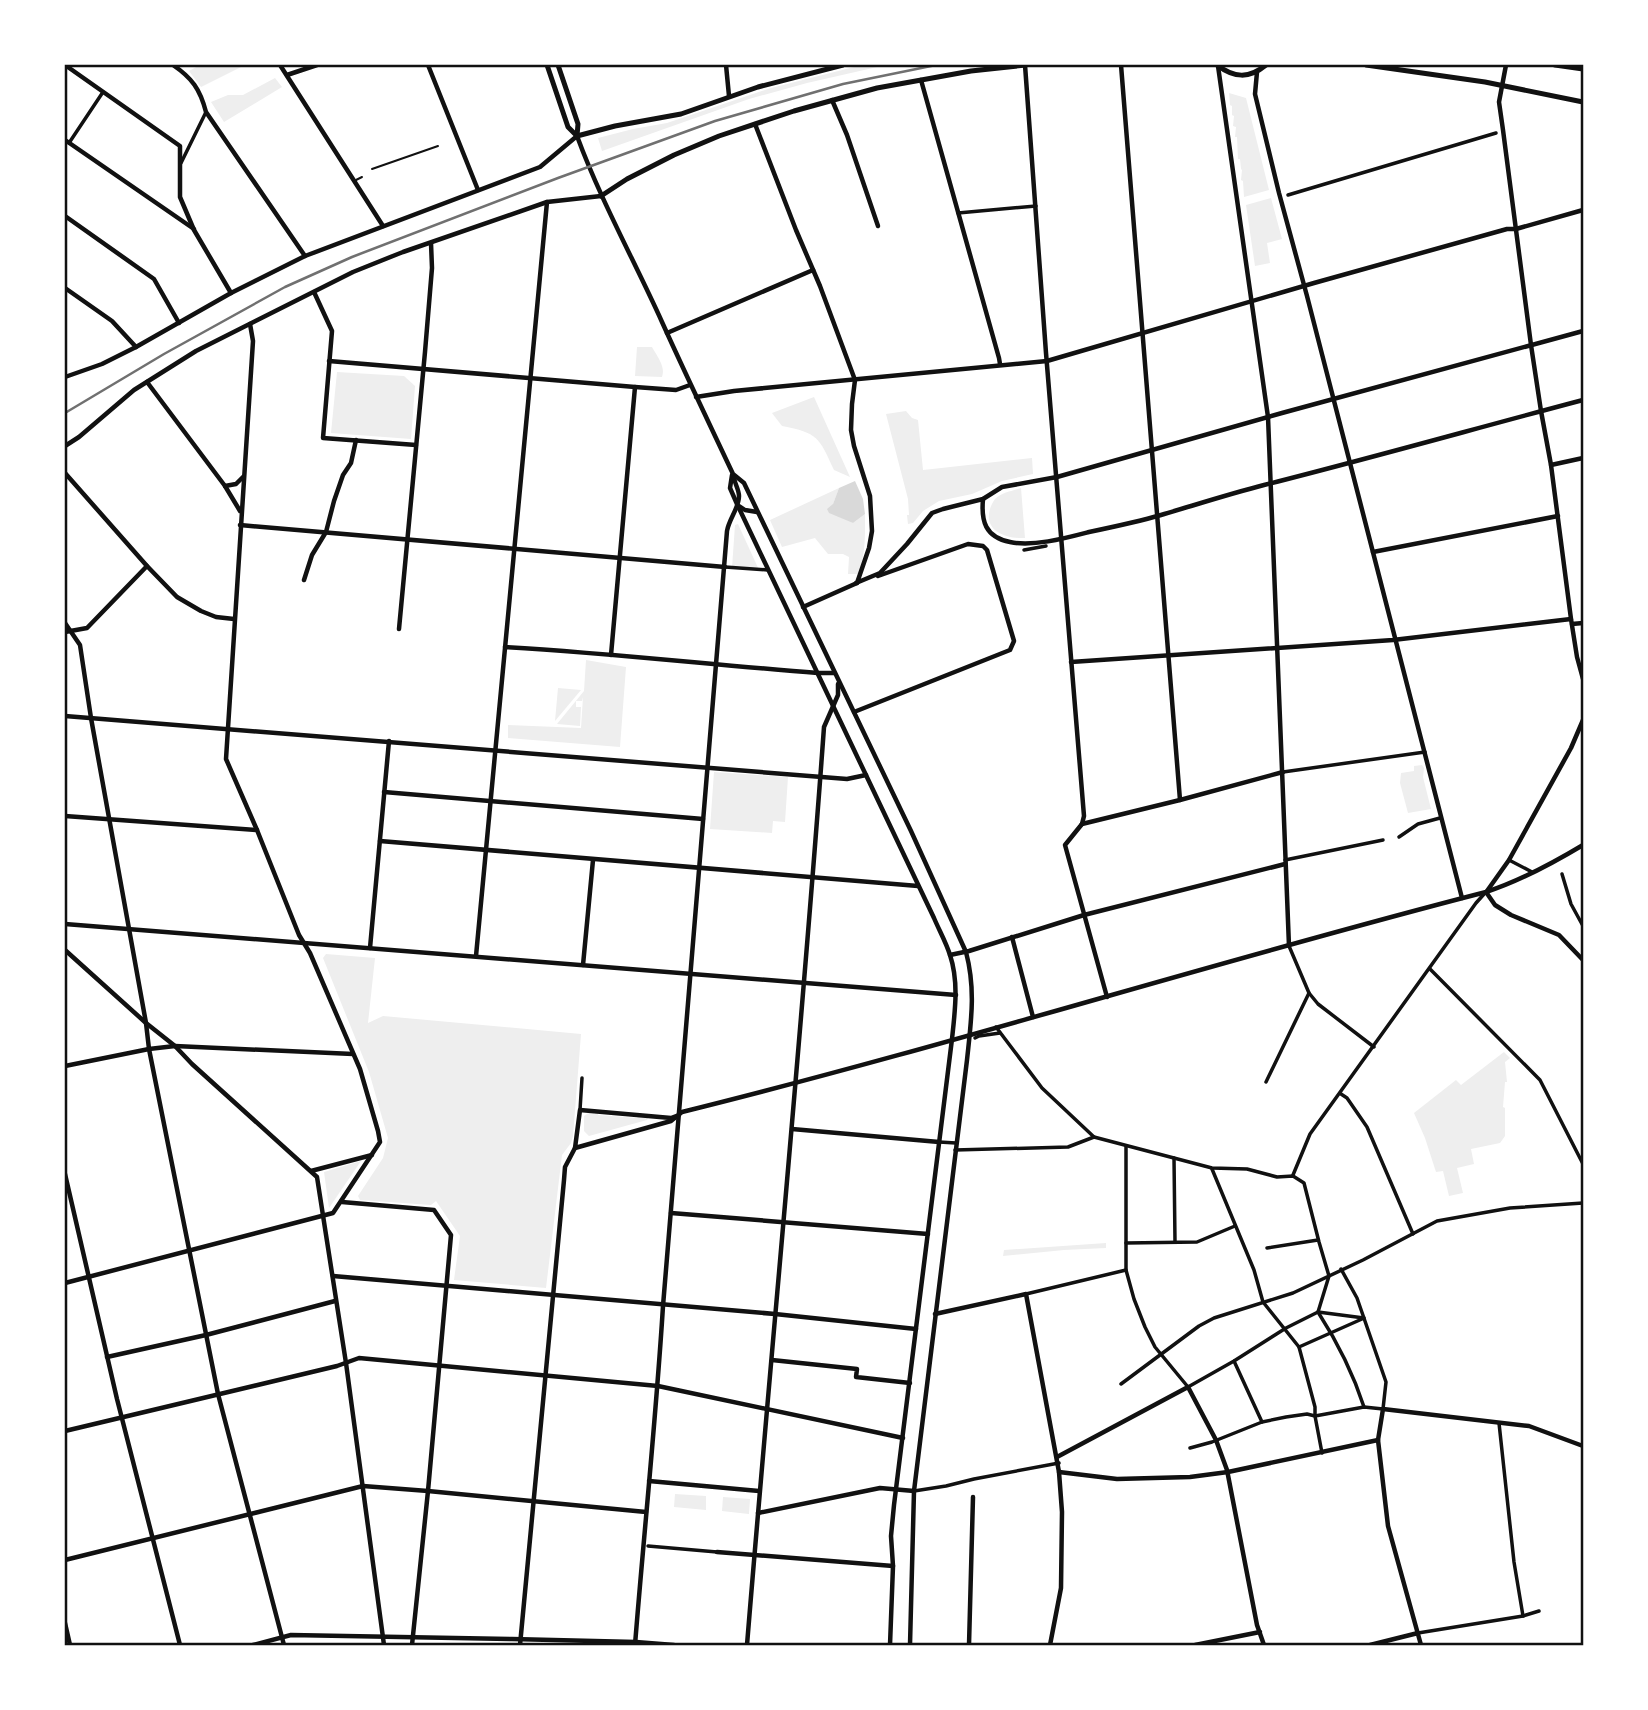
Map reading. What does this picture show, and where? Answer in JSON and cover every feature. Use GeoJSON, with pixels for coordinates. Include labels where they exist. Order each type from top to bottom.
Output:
{"type":"FeatureCollection","features":[{"type":"Feature","properties":{"kind":"street"},"geometry":{"type":"LineString","coordinates":[[65,65],[180,146],[180,197],[194,230],[231,293]]}},
{"type":"Feature","properties":{"kind":"street"},"geometry":{"type":"LineString","coordinates":[[173,65],[187,74],[196,85],[206,112],[305,256]]}},
{"type":"Feature","properties":{"kind":"street"},"geometry":{"type":"LineString","coordinates":[[280,65],[383,226]]}},
{"type":"Feature","properties":{"kind":"street"},"geometry":{"type":"LineString","coordinates":[[287,75],[317,65]]}},
{"type":"Feature","properties":{"kind":"street"},"geometry":{"type":"LineString","coordinates":[[428,65],[455,140],[478,190]]}},
{"type":"Feature","properties":{"kind":"street"},"geometry":{"type":"LineString","coordinates":[[547,65],[568,127],[577,136],[601,196],[733,474],[738,491],[737,504],[729,522],[706,768],[636,1644]]}},
{"type":"Feature","properties":{"kind":"street"},"geometry":{"type":"LineString","coordinates":[[558,65],[579,124],[577,136]]}},
{"type":"Feature","properties":{"kind":"street"},"geometry":{"type":"LineString","coordinates":[[726,65],[729,96]]}},
{"type":"Feature","properties":{"kind":"street"},"geometry":{"type":"LineString","coordinates":[[65,377],[102,364],[136,347],[231,293],[305,256],[540,167],[577,136],[681,114],[758,86],[842,65]]}},
{"type":"Feature","properties":{"kind":"street"},"geometry":{"type":"LineString","coordinates":[[65,446],[79,438],[147,382],[196,351],[352,272],[547,202],[601,196],[674,155],[719,136],[832,100],[921,80],[1026,65],[1084,816],[1082,824],[1065,845],[1107,997]]}},
{"type":"Feature","properties":{"kind":"street"},"geometry":{"type":"LineString","coordinates":[[1121,65],[1180,800]]}},
{"type":"Feature","properties":{"kind":"street"},"geometry":{"type":"LineString","coordinates":[[1218,66],[1232,74],[1245,75],[1257,72],[1266,65]]}},
{"type":"Feature","properties":{"kind":"street"},"geometry":{"type":"LineString","coordinates":[[1366,65],[1501,85],[1583,102]]}},
{"type":"Feature","properties":{"kind":"street"},"geometry":{"type":"LineString","coordinates":[[1506,65],[1499,102],[1531,345],[1551,465],[1577,657],[1583,679]]}},
{"type":"Feature","properties":{"kind":"street"},"geometry":{"type":"LineString","coordinates":[[1555,65],[1583,69]]}},
{"type":"Feature","properties":{"kind":"street"},"geometry":{"type":"LineString","coordinates":[[1218,66],[1268,416],[1289,946],[1308,993],[1320,1006],[1374,1047]]}},
{"type":"Feature","properties":{"kind":"street"},"geometry":{"type":"LineString","coordinates":[[1257,72],[1255,94],[1279,192],[1462,898]]}},
{"type":"Feature","properties":{"kind":"street"},"geometry":{"type":"LineString","coordinates":[[921,80],[1000,364]]}},
{"type":"Feature","properties":{"kind":"street"},"geometry":{"type":"LineString","coordinates":[[103,92],[67,142],[194,230]]}},
{"type":"Feature","properties":{"kind":"street"},"geometry":{"type":"LineString","coordinates":[[832,100],[878,226]]}},
{"type":"Feature","properties":{"kind":"street"},"geometry":{"type":"LineString","coordinates":[[181,163],[206,112]]}},
{"type":"Feature","properties":{"kind":"street"},"geometry":{"type":"LineString","coordinates":[[755,124],[855,380],[851,430],[870,496],[872,531],[869,548],[856,583]]}},
{"type":"Feature","properties":{"kind":"street"},"geometry":{"type":"LineString","coordinates":[[1288,195],[1496,133]]}},
{"type":"Feature","properties":{"kind":"street"},"geometry":{"type":"LineString","coordinates":[[477,956],[547,202]]}},
{"type":"Feature","properties":{"kind":"street"},"geometry":{"type":"LineString","coordinates":[[958,213],[1035,206]]}},
{"type":"Feature","properties":{"kind":"street"},"geometry":{"type":"LineString","coordinates":[[696,397],[1047,361],[1507,229],[1516,229],[1583,210]]}},
{"type":"Feature","properties":{"kind":"street"},"geometry":{"type":"LineString","coordinates":[[65,216],[154,279],[179,323]]}},
{"type":"Feature","properties":{"kind":"street"},"geometry":{"type":"LineString","coordinates":[[399,629],[424,369],[432,268],[431,243]]}},
{"type":"Feature","properties":{"kind":"street"},"geometry":{"type":"LineString","coordinates":[[667,333],[813,270]]}},
{"type":"Feature","properties":{"kind":"street"},"geometry":{"type":"LineString","coordinates":[[65,288],[112,321],[136,347]]}},
{"type":"Feature","properties":{"kind":"street"},"geometry":{"type":"LineString","coordinates":[[314,292],[332,331],[323,438],[416,445]]}},
{"type":"Feature","properties":{"kind":"street"},"geometry":{"type":"LineString","coordinates":[[65,1283],[333,1213],[380,1142],[360,1069],[305,943],[299,935],[226,759],[253,341],[250,324]]}},
{"type":"Feature","properties":{"kind":"street"},"geometry":{"type":"LineString","coordinates":[[803,607],[880,573],[932,513],[983,499],[1002,487],[1057,477],[1268,416],[1583,331]]}},
{"type":"Feature","properties":{"kind":"street"},"geometry":{"type":"LineString","coordinates":[[329,361],[676,390],[690,385]]}},
{"type":"Feature","properties":{"kind":"street"},"geometry":{"type":"LineString","coordinates":[[147,382],[225,486],[241,512]]}},
{"type":"Feature","properties":{"kind":"street"},"geometry":{"type":"LineString","coordinates":[[611,655],[635,387]]}},
{"type":"Feature","properties":{"kind":"street"},"geometry":{"type":"LineString","coordinates":[[983,499],[983,522],[990,533],[1000,540],[1030,543],[1062,539],[1157,516],[1583,400]]}},
{"type":"Feature","properties":{"kind":"street"},"geometry":{"type":"LineString","coordinates":[[304,580],[313,555],[326,532],[334,501],[351,463],[356,440]]}},
{"type":"Feature","properties":{"kind":"street"},"geometry":{"type":"LineString","coordinates":[[1551,465],[1583,458]]}},
{"type":"Feature","properties":{"kind":"street"},"geometry":{"type":"LineString","coordinates":[[65,473],[177,597],[216,617],[234,619]]}},
{"type":"Feature","properties":{"kind":"street"},"geometry":{"type":"LineString","coordinates":[[733,474],[744,484],[758,512],[911,831],[965,952],[972,981],[972,1036],[955,1150],[914,1491],[910,1645]]}},
{"type":"Feature","properties":{"kind":"street"},"geometry":{"type":"LineString","coordinates":[[225,486],[236,484],[243,476]]}},
{"type":"Feature","properties":{"kind":"street"},"geometry":{"type":"LineString","coordinates":[[737,504],[746,510],[758,512]]}},
{"type":"Feature","properties":{"kind":"street"},"geometry":{"type":"LineString","coordinates":[[737,504],[950,955],[955,975],[952,1039],[895,1489],[891,1536],[893,1566],[890,1645]]}},
{"type":"Feature","properties":{"kind":"street"},"geometry":{"type":"LineString","coordinates":[[1373,552],[1558,516]]}},
{"type":"Feature","properties":{"kind":"street"},"geometry":{"type":"LineString","coordinates":[[240,525],[769,570]]}},
{"type":"Feature","properties":{"kind":"street"},"geometry":{"type":"LineString","coordinates":[[854,712],[1010,650],[1014,641],[987,550],[983,546],[968,544],[856,583]]}},
{"type":"Feature","properties":{"kind":"street"},"geometry":{"type":"LineString","coordinates":[[1024,550],[1046,546]]}},
{"type":"Feature","properties":{"kind":"street"},"geometry":{"type":"LineString","coordinates":[[68,631],[88,628],[147,566]]}},
{"type":"Feature","properties":{"kind":"street"},"geometry":{"type":"LineString","coordinates":[[65,623],[80,645],[149,1049],[218,1394],[284,1645]]}},
{"type":"Feature","properties":{"kind":"street"},"geometry":{"type":"LineString","coordinates":[[1071,662],[1396,640],[1583,623]]}},
{"type":"Feature","properties":{"kind":"street"},"geometry":{"type":"LineString","coordinates":[[505,647],[716,666],[834,673]]}},
{"type":"Feature","properties":{"kind":"street"},"geometry":{"type":"LineString","coordinates":[[747,1645],[782,1222],[797,1082],[824,727],[838,695],[838,680]]}},
{"type":"Feature","properties":{"kind":"street"},"geometry":{"type":"LineString","coordinates":[[65,716],[847,779],[866,775]]}},
{"type":"Feature","properties":{"kind":"street"},"geometry":{"type":"LineString","coordinates":[[1293,1175],[1310,1134],[1509,860],[1571,748],[1583,720]]}},
{"type":"Feature","properties":{"kind":"street"},"geometry":{"type":"LineString","coordinates":[[370,948],[389,741]]}},
{"type":"Feature","properties":{"kind":"street"},"geometry":{"type":"LineString","coordinates":[[1082,824],[1283,772],[1425,752]]}},
{"type":"Feature","properties":{"kind":"street"},"geometry":{"type":"LineString","coordinates":[[384,792],[703,819]]}},
{"type":"Feature","properties":{"kind":"street"},"geometry":{"type":"LineString","coordinates":[[65,816],[257,830]]}},
{"type":"Feature","properties":{"kind":"street"},"geometry":{"type":"LineString","coordinates":[[1399,837],[1418,824],[1440,818]]}},
{"type":"Feature","properties":{"kind":"street"},"geometry":{"type":"LineString","coordinates":[[950,955],[1084,915],[1285,862],[1383,840]]}},
{"type":"Feature","properties":{"kind":"street"},"geometry":{"type":"LineString","coordinates":[[380,841],[918,886]]}},
{"type":"Feature","properties":{"kind":"street"},"geometry":{"type":"LineString","coordinates":[[972,1036],[1003,1025],[1486,892],[1510,884],[1583,845]]}},
{"type":"Feature","properties":{"kind":"street"},"geometry":{"type":"LineString","coordinates":[[583,965],[593,860]]}},
{"type":"Feature","properties":{"kind":"street"},"geometry":{"type":"LineString","coordinates":[[1509,860],[1532,872]]}},
{"type":"Feature","properties":{"kind":"street"},"geometry":{"type":"LineString","coordinates":[[1562,874],[1571,904],[1583,926]]}},
{"type":"Feature","properties":{"kind":"street"},"geometry":{"type":"LineString","coordinates":[[1486,892],[1495,905],[1503,910],[1559,935],[1583,960]]}},
{"type":"Feature","properties":{"kind":"street"},"geometry":{"type":"LineString","coordinates":[[65,924],[956,995]]}},
{"type":"Feature","properties":{"kind":"street"},"geometry":{"type":"LineString","coordinates":[[1012,937],[1032,1017]]}},
{"type":"Feature","properties":{"kind":"street"},"geometry":{"type":"LineString","coordinates":[[65,950],[175,1046],[317,1177],[346,1363],[384,1645]]}},
{"type":"Feature","properties":{"kind":"street"},"geometry":{"type":"LineString","coordinates":[[1430,969],[1540,1080],[1583,1164]]}},
{"type":"Feature","properties":{"kind":"street"},"geometry":{"type":"LineString","coordinates":[[1266,1082],[1308,993]]}},
{"type":"Feature","properties":{"kind":"street"},"geometry":{"type":"LineString","coordinates":[[996,1027],[1042,1088],[1094,1137],[1212,1168],[1247,1169],[1277,1177],[1293,1175],[1304,1183],[1329,1276],[1318,1312],[1354,1378],[1364,1408]]}},
{"type":"Feature","properties":{"kind":"street"},"geometry":{"type":"LineString","coordinates":[[575,1148],[671,1121],[682,1112],[952,1039],[1001,1033]]}},
{"type":"Feature","properties":{"kind":"street"},"geometry":{"type":"LineString","coordinates":[[65,1066],[175,1046],[353,1054]]}},
{"type":"Feature","properties":{"kind":"street"},"geometry":{"type":"LineString","coordinates":[[520,1642],[565,1167],[575,1148],[582,1078]]}},
{"type":"Feature","properties":{"kind":"street"},"geometry":{"type":"LineString","coordinates":[[1340,1093],[1347,1098],[1367,1127],[1413,1234]]}},
{"type":"Feature","properties":{"kind":"street"},"geometry":{"type":"LineString","coordinates":[[580,1110],[671,1118],[679,1115]]}},
{"type":"Feature","properties":{"kind":"street"},"geometry":{"type":"LineString","coordinates":[[792,1129],[956,1143]]}},
{"type":"Feature","properties":{"kind":"street"},"geometry":{"type":"LineString","coordinates":[[955,1150],[1068,1147],[1094,1137]]}},
{"type":"Feature","properties":{"kind":"street"},"geometry":{"type":"LineString","coordinates":[[1126,1146],[1126,1270],[1144,1327],[1161,1355],[1188,1387],[1216,1440],[1228,1472],[1264,1645]]}},
{"type":"Feature","properties":{"kind":"street"},"geometry":{"type":"LineString","coordinates":[[311,1171],[373,1154]]}},
{"type":"Feature","properties":{"kind":"street"},"geometry":{"type":"LineString","coordinates":[[1174,1158],[1175,1242]]}},
{"type":"Feature","properties":{"kind":"street"},"geometry":{"type":"LineString","coordinates":[[1212,1168],[1249,1255],[1261,1301],[1299,1347],[1315,1407],[1322,1453]]}},
{"type":"Feature","properties":{"kind":"street"},"geometry":{"type":"LineString","coordinates":[[65,1174],[121,1416],[180,1645]]}},
{"type":"Feature","properties":{"kind":"street"},"geometry":{"type":"LineString","coordinates":[[342,1202],[434,1210],[451,1235],[412,1645]]}},
{"type":"Feature","properties":{"kind":"street"},"geometry":{"type":"LineString","coordinates":[[1121,1384],[1199,1326],[1214,1318],[1293,1293],[1437,1221],[1500,1209],[1583,1203]]}},
{"type":"Feature","properties":{"kind":"street"},"geometry":{"type":"LineString","coordinates":[[671,1213],[928,1234]]}},
{"type":"Feature","properties":{"kind":"street"},"geometry":{"type":"LineString","coordinates":[[1126,1243],[1197,1242],[1235,1226]]}},
{"type":"Feature","properties":{"kind":"street"},"geometry":{"type":"LineString","coordinates":[[1267,1248],[1318,1240]]}},
{"type":"Feature","properties":{"kind":"street"},"geometry":{"type":"LineString","coordinates":[[1341,1269],[1357,1298],[1386,1382],[1378,1440],[1388,1526],[1421,1645]]}},
{"type":"Feature","properties":{"kind":"street"},"geometry":{"type":"LineString","coordinates":[[935,1314],[1126,1270]]}},
{"type":"Feature","properties":{"kind":"street"},"geometry":{"type":"LineString","coordinates":[[333,1276],[775,1314],[916,1329]]}},
{"type":"Feature","properties":{"kind":"street"},"geometry":{"type":"LineString","coordinates":[[1026,1294],[1058,1460],[1062,1512],[1061,1588],[1050,1645]]}},
{"type":"Feature","properties":{"kind":"street"},"geometry":{"type":"LineString","coordinates":[[107,1357],[206,1335],[335,1301]]}},
{"type":"Feature","properties":{"kind":"street"},"geometry":{"type":"LineString","coordinates":[[758,1513],[880,1488],[914,1491],[958,1484],[1058,1460],[1318,1312],[1364,1320]]}},
{"type":"Feature","properties":{"kind":"street"},"geometry":{"type":"LineString","coordinates":[[1299,1347],[1364,1320]]}},
{"type":"Feature","properties":{"kind":"street"},"geometry":{"type":"LineString","coordinates":[[65,1431],[359,1358],[658,1386],[903,1438]]}},
{"type":"Feature","properties":{"kind":"street"},"geometry":{"type":"LineString","coordinates":[[772,1360],[857,1368],[856,1377],[910,1383]]}},
{"type":"Feature","properties":{"kind":"street"},"geometry":{"type":"LineString","coordinates":[[1234,1361],[1262,1422]]}},
{"type":"Feature","properties":{"kind":"street"},"geometry":{"type":"LineString","coordinates":[[1188,1387],[1188,1394]]}},
{"type":"Feature","properties":{"kind":"street"},"geometry":{"type":"LineString","coordinates":[[1190,1448],[1262,1422],[1364,1408],[1529,1426],[1583,1446]]}},
{"type":"Feature","properties":{"kind":"street"},"geometry":{"type":"LineString","coordinates":[[1499,1423],[1523,1616]]}},
{"type":"Feature","properties":{"kind":"street"},"geometry":{"type":"LineString","coordinates":[[1059,1472],[1117,1479],[1190,1478],[1378,1440]]}},
{"type":"Feature","properties":{"kind":"street"},"geometry":{"type":"LineString","coordinates":[[649,1481],[759,1491]]}},
{"type":"Feature","properties":{"kind":"street"},"geometry":{"type":"LineString","coordinates":[[65,1560],[363,1486],[646,1512]]}},
{"type":"Feature","properties":{"kind":"street"},"geometry":{"type":"LineString","coordinates":[[969,1645],[973,1497]]}},
{"type":"Feature","properties":{"kind":"street"},"geometry":{"type":"LineString","coordinates":[[648,1546],[893,1566]]}},
{"type":"Feature","properties":{"kind":"street"},"geometry":{"type":"LineString","coordinates":[[1370,1645],[1418,1633],[1539,1611]]}},
{"type":"Feature","properties":{"kind":"street"},"geometry":{"type":"LineString","coordinates":[[65,1623],[71,1645]]}},
{"type":"Feature","properties":{"kind":"street"},"geometry":{"type":"LineString","coordinates":[[1195,1645],[1260,1632]]}},
{"type":"Feature","properties":{"kind":"street"},"geometry":{"type":"LineString","coordinates":[[254,1645],[291,1635],[674,1645]]}},
{"type":"Feature","properties":{"kind":"lane"},"geometry":{"type":"LineString","coordinates":[[372,169],[438,146]]}},
{"type":"Feature","properties":{"kind":"lane"},"geometry":{"type":"LineString","coordinates":[[355,180],[362,177]]}},
{"type":"Feature","properties":{"kind":"shaded area"},"geometry":{"type":"Polygon","coordinates":[[[200,65],[245,65],[201,87],[189,71],[200,65]]]}},
{"type":"Feature","properties":{"kind":"shaded area"},"geometry":{"type":"Polygon","coordinates":[[[862,65],[886,65],[749,99],[602,151],[598,138],[667,123],[771,88],[862,65]]]}},
{"type":"Feature","properties":{"kind":"shaded area"},"geometry":{"type":"Polygon","coordinates":[[[275,78],[282,87],[224,122],[211,102],[228,95],[243,95],[275,78]]]}},
{"type":"Feature","properties":{"kind":"shaded area"},"geometry":{"type":"Polygon","coordinates":[[[1229,93],[1246,98],[1269,190],[1244,197],[1235,137],[1236,127],[1233,126],[1234,116],[1229,93]]]}},
{"type":"Feature","properties":{"kind":"shaded area"},"geometry":{"type":"Polygon","coordinates":[[[1271,198],[1282,239],[1267,243],[1270,263],[1255,266],[1246,205],[1271,198]]]}},
{"type":"Feature","properties":{"kind":"shaded area"},"geometry":{"type":"Polygon","coordinates":[[[637,347],[652,347],[662,365],[662,377],[635,376],[637,347]]]}},
{"type":"Feature","properties":{"kind":"shaded area"},"geometry":{"type":"Polygon","coordinates":[[[337,372],[404,376],[415,386],[411,439],[331,433],[337,372]]]}},
{"type":"Feature","properties":{"kind":"shaded area"},"geometry":{"type":"Polygon","coordinates":[[[814,397],[850,477],[834,470],[816,438],[803,431],[782,426],[772,413],[814,397]]]}},
{"type":"Feature","properties":{"kind":"shaded area"},"geometry":{"type":"Polygon","coordinates":[[[906,411],[918,420],[923,470],[1032,458],[1033,474],[1002,481],[972,494],[939,501],[923,511],[913,523],[908,524],[908,499],[886,414],[906,411]]]}},
{"type":"Feature","properties":{"kind":"shaded area"},"geometry":{"type":"Polygon","coordinates":[[[855,481],[863,499],[865,514],[853,523],[829,513],[827,509],[833,504],[839,488],[855,481]]]}},
{"type":"Feature","properties":{"kind":"shaded area"},"geometry":{"type":"Polygon","coordinates":[[[839,488],[833,504],[842,517],[853,523],[865,514],[864,552],[858,574],[848,574],[849,557],[843,554],[828,554],[815,538],[782,547],[770,520],[839,488]]]}},
{"type":"Feature","properties":{"kind":"shaded area"},"geometry":{"type":"Polygon","coordinates":[[[1021,488],[1025,538],[998,532],[990,523],[989,517],[995,499],[1021,488]]]}},
{"type":"Feature","properties":{"kind":"shaded area"},"geometry":{"type":"Polygon","coordinates":[[[738,524],[759,570],[732,568],[735,525],[738,524]]]}},
{"type":"Feature","properties":{"kind":"shaded area"},"geometry":{"type":"Polygon","coordinates":[[[586,660],[626,667],[620,747],[508,738],[508,725],[581,728],[583,697],[582,701],[576,701],[576,707],[581,707],[580,726],[557,724],[584,691],[586,660]]]}},
{"type":"Feature","properties":{"kind":"shaded area"},"geometry":{"type":"Polygon","coordinates":[[[558,688],[581,690],[555,721],[558,688]]]}},
{"type":"Feature","properties":{"kind":"shaded area"},"geometry":{"type":"Polygon","coordinates":[[[1422,765],[1431,809],[1408,813],[1400,783],[1401,773],[1414,771],[1414,766],[1422,765]]]}},
{"type":"Feature","properties":{"kind":"shaded area"},"geometry":{"type":"Polygon","coordinates":[[[714,772],[788,777],[785,822],[773,821],[772,833],[710,829],[714,772]]]}},
{"type":"Feature","properties":{"kind":"shaded area"},"geometry":{"type":"Polygon","coordinates":[[[326,954],[375,958],[368,1023],[383,1016],[581,1034],[573,1136],[562,1155],[546,1288],[454,1280],[460,1236],[436,1201],[431,1205],[360,1200],[358,1196],[383,1158],[388,1138],[369,1072],[323,958],[326,954]]]}},
{"type":"Feature","properties":{"kind":"shaded area"},"geometry":{"type":"Polygon","coordinates":[[[1504,1052],[1510,1058],[1505,1062],[1505,1136],[1500,1143],[1471,1149],[1474,1164],[1457,1168],[1463,1193],[1449,1196],[1443,1171],[1436,1172],[1414,1113],[1456,1080],[1461,1085],[1504,1052]]]}},
{"type":"Feature","properties":{"kind":"shaded area"},"geometry":{"type":"Polygon","coordinates":[[[590,1112],[598,1112],[598,1115],[648,1118],[589,1136],[584,1131],[584,1116],[590,1112]]]}},
{"type":"Feature","properties":{"kind":"shaded area"},"geometry":{"type":"Polygon","coordinates":[[[361,1161],[329,1208],[324,1172],[361,1161]]]}},
{"type":"Feature","properties":{"kind":"shaded area"},"geometry":{"type":"Polygon","coordinates":[[[1106,1243],[1106,1248],[1003,1256],[1004,1250],[1106,1243]]]}},
{"type":"Feature","properties":{"kind":"shaded area"},"geometry":{"type":"Polygon","coordinates":[[[675,1494],[706,1496],[706,1510],[674,1507],[675,1494]]]}},
{"type":"Feature","properties":{"kind":"shaded area"},"geometry":{"type":"Polygon","coordinates":[[[723,1497],[750,1499],[749,1514],[722,1511],[723,1497]]]}},
{"type":"Feature","properties":{"kind":"railway"},"geometry":{"type":"LineString","coordinates":[[65,413],[285,287],[352,257],[715,121],[843,84],[936,65]]}}]}
